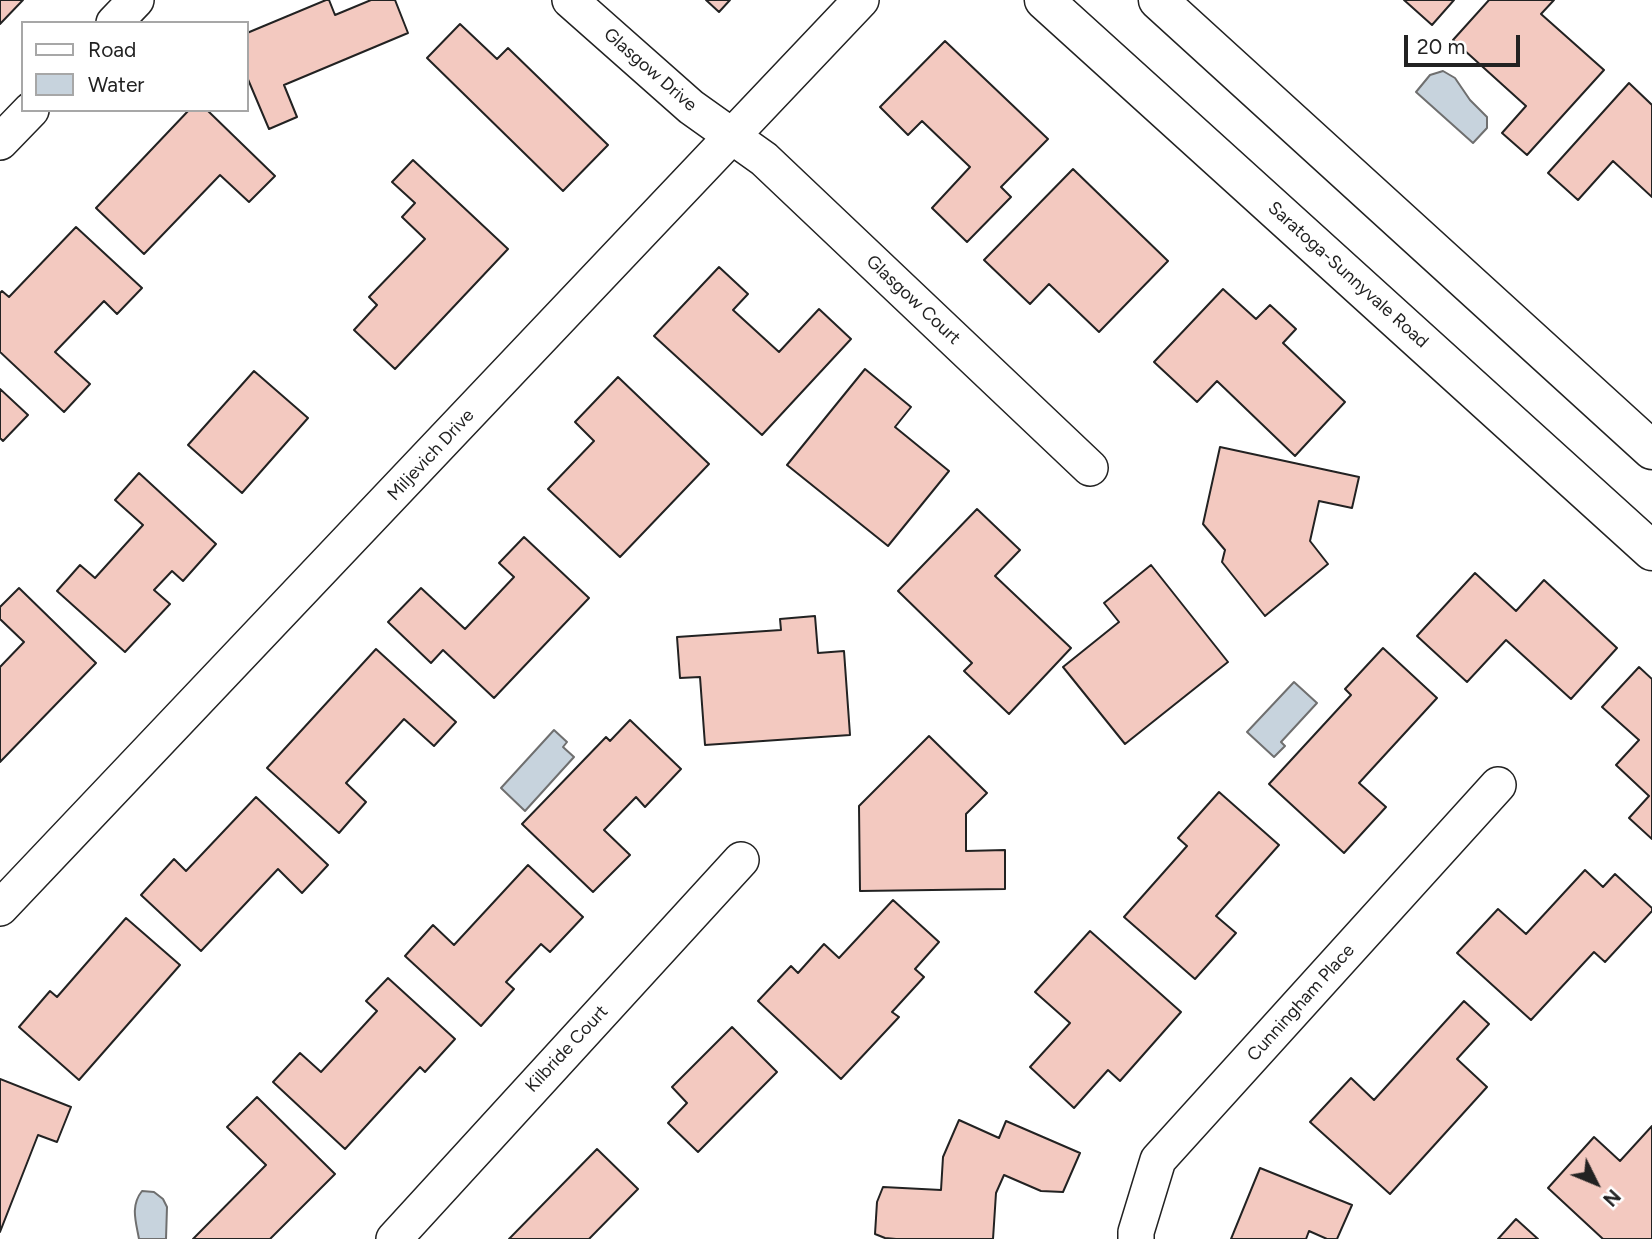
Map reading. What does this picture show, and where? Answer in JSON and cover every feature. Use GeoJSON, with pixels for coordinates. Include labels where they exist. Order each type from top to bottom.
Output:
{"type":"FeatureCollection","features":[{"type":"Feature","properties":{"kind":"main road","name":"Saratoga-Sunnyvale Road"},"geometry":{"type":"LineString","coordinates":[[1044,0],[1652,551]]}},
{"type":"Feature","properties":{"kind":"main road"},"geometry":{"type":"LineString","coordinates":[[1158,0],[1652,450]]}},
{"type":"Feature","properties":{"kind":"street"},"geometry":{"type":"LineString","coordinates":[[116,21],[136,0]]}},
{"type":"Feature","properties":{"kind":"street","name":"Glasgow Drive"},"geometry":{"type":"LineString","coordinates":[[570,0],[691,107],[733,136]]}},
{"type":"Feature","properties":{"kind":"street","name":"Miljevich Drive"},"geometry":{"type":"LineString","coordinates":[[0,908],[861,0]]}},
{"type":"Feature","properties":{"kind":"street"},"geometry":{"type":"LineString","coordinates":[[0,142],[29,112]]}},
{"type":"Feature","properties":{"kind":"street","name":"Glasgow Court"},"geometry":{"type":"LineString","coordinates":[[733,136],[764,159],[1090,468]]}},
{"type":"Feature","properties":{"kind":"street","name":"Cunningham Place"},"geometry":{"type":"LineString","coordinates":[[1136,1239],[1158,1160],[1498,785]]}},
{"type":"Feature","properties":{"kind":"street","name":"Kilbride Court"},"geometry":{"type":"LineString","coordinates":[[394,1239],[741,860]]}},
{"type":"Feature","properties":{"kind":"water"},"geometry":{"type":"Polygon","coordinates":[[[1443,71],[1455,78],[1470,100],[1487,117],[1487,128],[1473,143],[1416,92],[1430,75],[1443,71]]]}},
{"type":"Feature","properties":{"kind":"water"},"geometry":{"type":"Polygon","coordinates":[[[1294,682],[1317,703],[1281,742],[1285,746],[1274,757],[1247,732],[1294,682]]]}},
{"type":"Feature","properties":{"kind":"water"},"geometry":{"type":"Polygon","coordinates":[[[554,730],[567,742],[563,747],[574,757],[525,811],[501,788],[554,730]]]}},
{"type":"Feature","properties":{"kind":"water"},"geometry":{"type":"Polygon","coordinates":[[[142,1191],[154,1192],[163,1199],[167,1207],[166,1239],[139,1239],[135,1208],[142,1191]]]}},
{"type":"Feature","properties":{"kind":"building"},"geometry":{"type":"Polygon","coordinates":[[[0,0],[23,0],[0,24],[0,0]]]}},
{"type":"Feature","properties":{"kind":"building"},"geometry":{"type":"Polygon","coordinates":[[[326,0],[329,0],[335,15],[371,0],[395,0],[408,33],[284,85],[297,117],[269,129],[248,79],[248,33],[326,0]]]}},
{"type":"Feature","properties":{"kind":"building"},"geometry":{"type":"Polygon","coordinates":[[[706,0],[730,0],[719,12],[706,0]]]}},
{"type":"Feature","properties":{"kind":"building"},"geometry":{"type":"Polygon","coordinates":[[[1404,0],[1454,0],[1432,25],[1404,0]]]}},
{"type":"Feature","properties":{"kind":"building"},"geometry":{"type":"Polygon","coordinates":[[[1489,0],[1554,0],[1541,14],[1604,70],[1527,155],[1502,133],[1526,106],[1453,40],[1489,0]]]}},
{"type":"Feature","properties":{"kind":"building"},"geometry":{"type":"Polygon","coordinates":[[[460,24],[497,59],[508,48],[608,145],[563,191],[427,58],[460,24]]]}},
{"type":"Feature","properties":{"kind":"building"},"geometry":{"type":"Polygon","coordinates":[[[945,41],[1048,139],[1001,187],[1011,197],[967,242],[932,208],[970,167],[922,121],[908,135],[880,107],[945,41]]]}},
{"type":"Feature","properties":{"kind":"building"},"geometry":{"type":"Polygon","coordinates":[[[1629,83],[1652,105],[1652,197],[1613,161],[1578,200],[1548,173],[1629,83]]]}},
{"type":"Feature","properties":{"kind":"building"},"geometry":{"type":"Polygon","coordinates":[[[187,112],[209,112],[275,176],[249,202],[220,175],[144,254],[96,208],[187,112]]]}},
{"type":"Feature","properties":{"kind":"building"},"geometry":{"type":"Polygon","coordinates":[[[413,160],[508,249],[395,369],[354,330],[377,305],[369,297],[425,239],[402,217],[415,203],[392,182],[413,160]]]}},
{"type":"Feature","properties":{"kind":"building"},"geometry":{"type":"Polygon","coordinates":[[[1073,169],[1168,261],[1099,332],[1049,284],[1030,304],[984,260],[1073,169]]]}},
{"type":"Feature","properties":{"kind":"building"},"geometry":{"type":"Polygon","coordinates":[[[76,227],[142,288],[117,314],[104,301],[55,352],[90,384],[64,412],[0,352],[0,293],[2,291],[9,297],[76,227]]]}},
{"type":"Feature","properties":{"kind":"building"},"geometry":{"type":"Polygon","coordinates":[[[719,267],[748,294],[733,310],[779,352],[819,309],[851,339],[762,435],[654,336],[719,267]]]}},
{"type":"Feature","properties":{"kind":"building"},"geometry":{"type":"Polygon","coordinates":[[[1223,289],[1256,319],[1270,305],[1296,329],[1283,343],[1345,402],[1295,456],[1217,381],[1197,402],[1154,362],[1223,289]]]}},
{"type":"Feature","properties":{"kind":"building"},"geometry":{"type":"Polygon","coordinates":[[[865,369],[911,407],[895,427],[949,471],[888,546],[787,465],[865,369]]]}},
{"type":"Feature","properties":{"kind":"building"},"geometry":{"type":"Polygon","coordinates":[[[254,371],[308,418],[242,493],[188,445],[254,371]]]}},
{"type":"Feature","properties":{"kind":"building"},"geometry":{"type":"Polygon","coordinates":[[[618,377],[709,464],[620,557],[548,489],[594,441],[575,422],[618,377]]]}},
{"type":"Feature","properties":{"kind":"building"},"geometry":{"type":"Polygon","coordinates":[[[0,389],[28,415],[3,441],[0,438],[0,389]]]}},
{"type":"Feature","properties":{"kind":"building"},"geometry":{"type":"Polygon","coordinates":[[[1220,447],[1359,477],[1352,508],[1319,501],[1310,541],[1328,564],[1265,616],[1222,562],[1225,550],[1203,524],[1220,447]]]}},
{"type":"Feature","properties":{"kind":"building"},"geometry":{"type":"Polygon","coordinates":[[[139,473],[216,544],[183,581],[172,571],[154,590],[170,604],[125,652],[57,591],[80,565],[95,578],[143,525],[115,500],[139,473]]]}},
{"type":"Feature","properties":{"kind":"building"},"geometry":{"type":"Polygon","coordinates":[[[977,509],[1020,550],[995,576],[1071,648],[1009,714],[964,671],[972,663],[898,591],[977,509]]]}},
{"type":"Feature","properties":{"kind":"building"},"geometry":{"type":"Polygon","coordinates":[[[524,537],[589,598],[494,698],[443,650],[431,663],[388,622],[421,588],[465,629],[514,577],[499,563],[524,537]]]}},
{"type":"Feature","properties":{"kind":"building"},"geometry":{"type":"Polygon","coordinates":[[[1151,565],[1228,662],[1125,744],[1063,667],[1119,622],[1104,603],[1151,565]]]}},
{"type":"Feature","properties":{"kind":"building"},"geometry":{"type":"Polygon","coordinates":[[[1475,573],[1516,611],[1544,580],[1617,648],[1571,699],[1506,640],[1467,682],[1417,636],[1475,573]]]}},
{"type":"Feature","properties":{"kind":"building"},"geometry":{"type":"Polygon","coordinates":[[[19,588],[96,663],[0,762],[0,667],[24,642],[0,619],[0,607],[19,588]]]}},
{"type":"Feature","properties":{"kind":"building"},"geometry":{"type":"Polygon","coordinates":[[[815,616],[818,653],[844,651],[850,735],[705,745],[700,677],[680,678],[677,637],[781,630],[780,619],[815,616]]]}},
{"type":"Feature","properties":{"kind":"building"},"geometry":{"type":"Polygon","coordinates":[[[1383,648],[1437,698],[1359,783],[1386,807],[1344,853],[1269,784],[1351,695],[1345,689],[1383,648]]]}},
{"type":"Feature","properties":{"kind":"building"},"geometry":{"type":"Polygon","coordinates":[[[376,649],[456,722],[434,746],[404,719],[346,783],[366,802],[339,833],[267,768],[376,649]]]}},
{"type":"Feature","properties":{"kind":"building"},"geometry":{"type":"Polygon","coordinates":[[[1639,667],[1652,679],[1652,839],[1629,818],[1649,796],[1616,765],[1639,740],[1602,707],[1639,667]]]}},
{"type":"Feature","properties":{"kind":"building"},"geometry":{"type":"Polygon","coordinates":[[[630,720],[681,769],[645,807],[636,797],[604,830],[630,855],[593,892],[522,824],[606,737],[610,741],[630,720]]]}},
{"type":"Feature","properties":{"kind":"building"},"geometry":{"type":"Polygon","coordinates":[[[929,736],[987,793],[966,814],[966,851],[1005,850],[1005,889],[860,891],[859,806],[929,736]]]}},
{"type":"Feature","properties":{"kind":"building"},"geometry":{"type":"Polygon","coordinates":[[[1219,792],[1279,845],[1216,916],[1236,933],[1195,979],[1124,917],[1187,846],[1178,838],[1219,792]]]}},
{"type":"Feature","properties":{"kind":"building"},"geometry":{"type":"Polygon","coordinates":[[[256,797],[328,865],[302,893],[278,869],[201,951],[141,895],[174,859],[186,871],[256,797]]]}},
{"type":"Feature","properties":{"kind":"building"},"geometry":{"type":"Polygon","coordinates":[[[528,865],[583,917],[550,952],[541,944],[506,982],[514,989],[481,1026],[405,956],[433,925],[454,945],[528,865]]]}},
{"type":"Feature","properties":{"kind":"building"},"geometry":{"type":"Polygon","coordinates":[[[1585,870],[1603,887],[1615,874],[1652,908],[1652,911],[1605,962],[1594,952],[1531,1020],[1457,953],[1498,909],[1526,934],[1585,870]]]}},
{"type":"Feature","properties":{"kind":"building"},"geometry":{"type":"Polygon","coordinates":[[[893,900],[939,942],[915,969],[924,977],[892,1012],[899,1017],[841,1079],[758,1001],[791,966],[798,973],[824,944],[839,958],[893,900]]]}},
{"type":"Feature","properties":{"kind":"building"},"geometry":{"type":"Polygon","coordinates":[[[126,918],[180,965],[79,1080],[19,1027],[50,991],[57,997],[126,918]]]}},
{"type":"Feature","properties":{"kind":"building"},"geometry":{"type":"Polygon","coordinates":[[[1090,931],[1181,1012],[1120,1081],[1108,1070],[1074,1108],[1030,1067],[1070,1023],[1035,992],[1090,931]]]}},
{"type":"Feature","properties":{"kind":"building"},"geometry":{"type":"Polygon","coordinates":[[[388,978],[455,1039],[425,1072],[420,1067],[345,1149],[273,1082],[300,1053],[321,1072],[377,1011],[366,1001],[388,978]]]}},
{"type":"Feature","properties":{"kind":"building"},"geometry":{"type":"Polygon","coordinates":[[[1464,1001],[1489,1024],[1457,1059],[1487,1087],[1390,1194],[1310,1122],[1351,1078],[1374,1100],[1464,1001]]]}},
{"type":"Feature","properties":{"kind":"building"},"geometry":{"type":"Polygon","coordinates":[[[732,1027],[777,1072],[698,1152],[668,1123],[687,1103],[672,1087],[732,1027]]]}},
{"type":"Feature","properties":{"kind":"building"},"geometry":{"type":"Polygon","coordinates":[[[0,1079],[71,1107],[57,1142],[38,1135],[0,1232],[0,1079]]]}},
{"type":"Feature","properties":{"kind":"building"},"geometry":{"type":"Polygon","coordinates":[[[257,1097],[335,1174],[270,1239],[193,1239],[266,1165],[227,1127],[257,1097]]]}},
{"type":"Feature","properties":{"kind":"building"},"geometry":{"type":"Polygon","coordinates":[[[959,1120],[999,1138],[1006,1121],[1080,1153],[1063,1192],[1041,1191],[1004,1175],[996,1193],[993,1239],[896,1239],[875,1234],[877,1202],[883,1187],[941,1190],[943,1157],[959,1120]]]}},
{"type":"Feature","properties":{"kind":"building"},"geometry":{"type":"Polygon","coordinates":[[[1652,1126],[1652,1239],[1603,1239],[1548,1188],[1594,1137],[1620,1161],[1652,1126]]]}},
{"type":"Feature","properties":{"kind":"building"},"geometry":{"type":"Polygon","coordinates":[[[597,1149],[638,1189],[589,1239],[509,1239],[597,1149]]]}},
{"type":"Feature","properties":{"kind":"building"},"geometry":{"type":"Polygon","coordinates":[[[1260,1168],[1352,1205],[1337,1239],[1327,1239],[1309,1231],[1306,1239],[1231,1239],[1260,1168]]]}},
{"type":"Feature","properties":{"kind":"building"},"geometry":{"type":"Polygon","coordinates":[[[1516,1219],[1538,1239],[1498,1239],[1516,1219]]]}}]}
